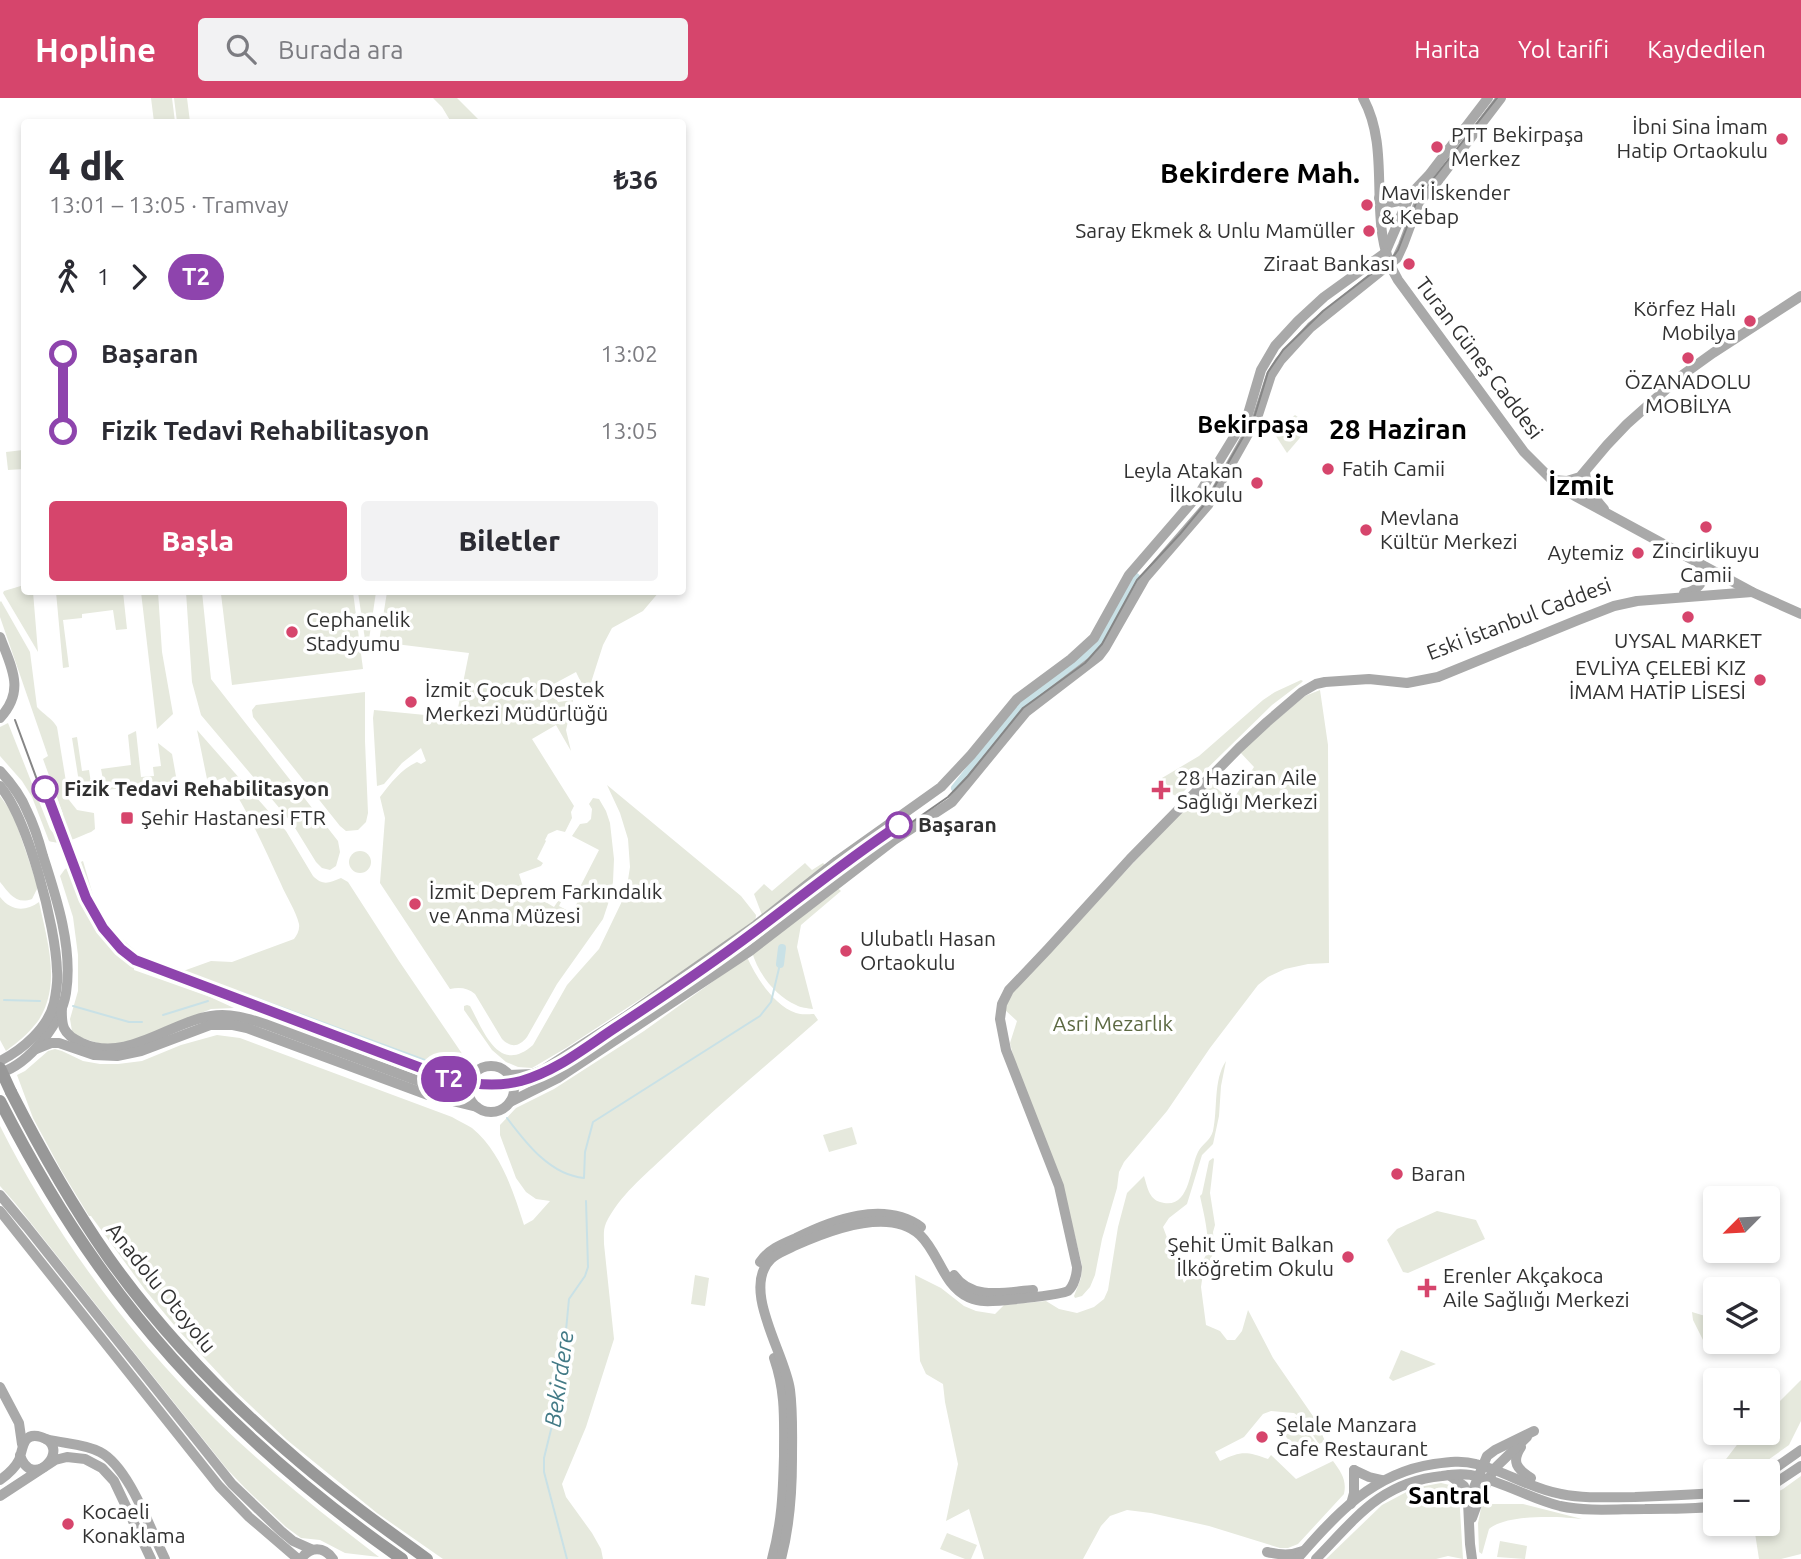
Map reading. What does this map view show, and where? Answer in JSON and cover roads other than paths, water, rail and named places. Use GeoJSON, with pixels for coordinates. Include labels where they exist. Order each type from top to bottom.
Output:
{"type":"FeatureCollection","features":[{"type":"Feature","properties":{"kind":"highway","name":"Anadolu Otoyolu"},"geometry":{"type":"LineString","coordinates":[[0,1068],[42,1153],[84,1222],[138,1295],[196,1363],[286,1450],[427,1559]]}},
{"type":"Feature","properties":{"kind":"highway","name":"Anadolu Otoyolu"},"geometry":{"type":"LineString","coordinates":[[0,1101],[30,1159],[99,1267],[184,1371],[296,1479],[402,1559]]}},
{"type":"Feature","properties":{"kind":"main road","name":"Turan Güneş Caddesi"},"geometry":{"type":"LineString","coordinates":[[1363,98],[1374,127],[1385,253],[1390,265],[1398,280],[1524,452],[1563,489],[1708,569],[1801,614]]}},
{"type":"Feature","properties":{"kind":"main road"},"geometry":{"type":"LineString","coordinates":[[509,1075],[533,1074],[543,1069],[625,1017],[756,925],[837,861],[941,787],[1017,699],[1071,659],[1094,638],[1129,575],[1199,494],[1248,414],[1261,370],[1275,346],[1324,298],[1385,253],[1429,175],[1488,98]]}},
{"type":"Feature","properties":{"kind":"main road"},"geometry":{"type":"LineString","coordinates":[[1379,198],[1389,203],[1414,198],[1437,182],[1501,98]]}},
{"type":"Feature","properties":{"kind":"main road"},"geometry":{"type":"LineString","coordinates":[[0,1073],[36,1049],[51,1043],[59,1042],[94,1055],[117,1056],[141,1051],[210,1025],[233,1025],[428,1095],[491,1112],[498,1111],[510,1102],[558,1078],[750,951],[887,846],[952,802],[1026,712],[1091,664],[1105,648],[1145,578],[1208,505],[1257,418],[1271,375],[1285,355],[1311,327],[1390,265],[1400,253],[1414,198]]}},
{"type":"Feature","properties":{"kind":"main road"},"geometry":{"type":"LineString","coordinates":[[1552,480],[1571,480],[1585,472],[1606,445],[1681,376],[1801,296]]}},
{"type":"Feature","properties":{"kind":"main road"},"geometry":{"type":"LineString","coordinates":[[1585,472],[1590,489],[1605,511]]}},
{"type":"Feature","properties":{"kind":"main road"},"geometry":{"type":"LineString","coordinates":[[1693,597],[1703,593],[1708,586],[1711,577],[1708,569]]}},
{"type":"Feature","properties":{"kind":"main road","name":"Eski İstanbul Caddesi"},"geometry":{"type":"LineString","coordinates":[[772,1559],[783,1502],[784,1399],[778,1370],[754,1301],[753,1287],[760,1262],[772,1249],[821,1226],[851,1218],[887,1214],[907,1219],[925,1231],[957,1280],[974,1291],[985,1293],[1051,1289],[1067,1281],[1071,1265],[1058,1198],[1049,1169],[1001,1052],[996,1029],[996,1010],[1000,998],[1010,984],[1127,856],[1273,710],[1310,683],[1341,675],[1412,678],[1428,676],[1609,603],[1633,596],[1693,592],[1703,581],[1708,569]]}},
{"type":"Feature","properties":{"kind":"main road","name":"Eski İstanbul Caddesi"},"geometry":{"type":"LineString","coordinates":[[781,1559],[790,1519],[793,1420],[786,1372],[761,1300],[760,1286],[764,1270],[775,1256],[824,1233],[844,1227],[885,1222],[901,1224],[917,1233],[929,1246],[950,1282],[959,1291],[974,1299],[985,1301],[1027,1298],[1069,1289],[1076,1278],[1077,1267],[1063,1197],[1006,1050],[1000,1019],[1002,1004],[1009,990],[1129,859],[1267,722],[1309,687],[1325,682],[1369,679],[1407,683],[1432,679],[1614,606],[1637,601],[1752,592]]}},
{"type":"Feature","properties":{"kind":"main road"},"geometry":{"type":"LineString","coordinates":[[0,637],[14,676],[15,691],[11,704],[0,718]]}},
{"type":"Feature","properties":{"kind":"main road"},"geometry":{"type":"LineString","coordinates":[[0,771],[11,783],[27,810],[63,927],[68,970],[65,997],[57,1017],[36,1049]]}},
{"type":"Feature","properties":{"kind":"main road"},"geometry":{"type":"LineString","coordinates":[[0,786],[15,808],[43,890],[58,972],[53,1005],[41,1028],[12,1055],[0,1061]]}},
{"type":"Feature","properties":{"kind":"main road"},"geometry":{"type":"LineString","coordinates":[[62,1004],[61,1020],[66,1032],[71,1038],[88,1046],[120,1048],[202,1018],[225,1015],[264,1024],[432,1086],[451,1090],[469,1087]]}},
{"type":"Feature","properties":{"kind":"main road"},"geometry":{"type":"LineString","coordinates":[[477,1107],[469,1094],[469,1087],[475,1073],[481,1069],[496,1067],[509,1075],[514,1088],[510,1102]]}},
{"type":"Feature","properties":{"kind":"main road"},"geometry":{"type":"LineString","coordinates":[[0,1195],[218,1469],[246,1499],[293,1541],[311,1549],[321,1549],[331,1557],[346,1559]]}},
{"type":"Feature","properties":{"kind":"main road"},"geometry":{"type":"LineString","coordinates":[[0,1211],[219,1486],[249,1517],[300,1559],[311,1549]]}},
{"type":"Feature","properties":{"kind":"main road"},"geometry":{"type":"LineString","coordinates":[[0,1387],[19,1423],[22,1460],[30,1468],[46,1467],[53,1453],[50,1443],[19,1423]]}},
{"type":"Feature","properties":{"kind":"main road"},"geometry":{"type":"LineString","coordinates":[[1468,1502],[1486,1473],[1534,1431],[1490,1453],[1486,1473],[1469,1527]]}},
{"type":"Feature","properties":{"kind":"main road"},"geometry":{"type":"LineString","coordinates":[[0,1480],[15,1466],[21,1449],[30,1437],[101,1452],[116,1465],[128,1482],[165,1559]]}},
{"type":"Feature","properties":{"kind":"main road"},"geometry":{"type":"LineString","coordinates":[[1528,1437],[1516,1455],[1520,1470],[1542,1483],[1576,1496]]}},
{"type":"Feature","properties":{"kind":"main road"},"geometry":{"type":"LineString","coordinates":[[1297,1559],[1351,1504],[1382,1480],[1411,1468],[1459,1461],[1501,1447]]}},
{"type":"Feature","properties":{"kind":"main road"},"geometry":{"type":"LineString","coordinates":[[1780,1465],[1801,1450]]}},
{"type":"Feature","properties":{"kind":"main road"},"geometry":{"type":"LineString","coordinates":[[0,1496],[58,1459],[85,1459],[102,1468],[114,1481],[151,1559]]}},
{"type":"Feature","properties":{"kind":"main road"},"geometry":{"type":"LineString","coordinates":[[1459,1461],[1552,1503],[1571,1508],[1703,1507]]}},
{"type":"Feature","properties":{"kind":"main road"},"geometry":{"type":"LineString","coordinates":[[1780,1480],[1801,1466]]}},
{"type":"Feature","properties":{"kind":"main road"},"geometry":{"type":"LineString","coordinates":[[1351,1504],[1354,1470],[1382,1480]]}},
{"type":"Feature","properties":{"kind":"main road"},"geometry":{"type":"LineString","coordinates":[[1316,1559],[1382,1496],[1405,1483],[1429,1477],[1486,1473],[1549,1491],[1594,1498],[1703,1494]]}},
{"type":"Feature","properties":{"kind":"main road"},"geometry":{"type":"LineString","coordinates":[[1449,1475],[1464,1486],[1468,1502],[1472,1559]]}},
{"type":"Feature","properties":{"kind":"main road"},"geometry":{"type":"LineString","coordinates":[[1271,1555],[1292,1555],[1306,1550]]}},
{"type":"Feature","properties":{"kind":"waterway"},"geometry":{"type":"LineString","coordinates":[[955,788],[1020,706],[1072,668],[1100,641],[1136,577]]}},
{"type":"Feature","properties":{"kind":"waterway"},"geometry":{"type":"LineString","coordinates":[[780,964],[782,948]]}},
{"type":"Feature","properties":{"kind":"waterway","name":"Bekirdere"},"geometry":{"type":"LineString","coordinates":[[507,1118],[531,1147],[550,1164],[572,1176],[584,1178],[585,1152],[593,1122],[760,1016],[771,1002],[780,964]]}},
{"type":"Feature","properties":{"kind":"waterway"},"geometry":{"type":"LineString","coordinates":[[232,992],[237,991],[463,1074]]}},
{"type":"Feature","properties":{"kind":"waterway"},"geometry":{"type":"LineString","coordinates":[[4,1000],[40,1001]]}},
{"type":"Feature","properties":{"kind":"waterway"},"geometry":{"type":"LineString","coordinates":[[163,1015],[208,1001]]}},
{"type":"Feature","properties":{"kind":"waterway"},"geometry":{"type":"LineString","coordinates":[[73,1006],[129,1022],[142,1022]]}},
{"type":"Feature","properties":{"kind":"waterway","name":"Bekirdere"},"geometry":{"type":"LineString","coordinates":[[567,1559],[544,1472],[544,1458],[560,1393],[569,1299],[588,1267],[586,1201]]}},
{"type":"Feature","properties":{"kind":"tram line"},"geometry":{"type":"LineString","coordinates":[[134,964],[444,1082],[476,1090],[495,1091],[521,1088],[557,1072],[736,952],[846,868],[948,797],[1023,708],[1085,663],[1102,644],[1137,580],[1204,505],[1254,418],[1268,372],[1283,350],[1323,311],[1393,257],[1418,198],[1497,98]]}},
{"type":"Feature","properties":{"kind":"tram line"},"geometry":{"type":"LineString","coordinates":[[15,720],[57,834]]}},
{"type":"Feature","properties":{"kind":"tram line","name":"T2"},"geometry":{"type":"LineString","coordinates":[[45,789],[86,898],[103,928],[121,949],[141,964],[453,1080],[494,1086],[521,1081],[550,1070],[733,947],[864,848],[899,825]]}},
{"type":"Feature","properties":{"kind":"place","name":"İbni Sina İmam Hatip Ortaokulu"},"geometry":{"type":"Point","coordinates":[1782,139]}},
{"type":"Feature","properties":{"kind":"place","name":"PTT Bekirpaşa Merkez"},"geometry":{"type":"Point","coordinates":[1437,147]}},
{"type":"Feature","properties":{"kind":"place","name":"Mavi İskender & Kebap"},"geometry":{"type":"Point","coordinates":[1367,205]}},
{"type":"Feature","properties":{"kind":"place","name":"Saray Ekmek & Unlu Mamüller"},"geometry":{"type":"Point","coordinates":[1369,231]}},
{"type":"Feature","properties":{"kind":"place","name":"Ziraat Bankası"},"geometry":{"type":"Point","coordinates":[1409,264]}},
{"type":"Feature","properties":{"kind":"place","name":"Körfez Halı Mobilya"},"geometry":{"type":"Point","coordinates":[1750,321]}},
{"type":"Feature","properties":{"kind":"place","name":"ÖZANADOLU MOBİLYA"},"geometry":{"type":"Point","coordinates":[1688,358]}},
{"type":"Feature","properties":{"kind":"place","name":"Fatih Camii"},"geometry":{"type":"Point","coordinates":[1328,469]}},
{"type":"Feature","properties":{"kind":"place","name":"Leyla Atakan İlkokulu"},"geometry":{"type":"Point","coordinates":[1257,483]}},
{"type":"Feature","properties":{"kind":"place","name":"Zincirlikuyu Camii"},"geometry":{"type":"Point","coordinates":[1706,527]}},
{"type":"Feature","properties":{"kind":"place","name":"Mevlana Kültür Merkezi"},"geometry":{"type":"Point","coordinates":[1366,530]}},
{"type":"Feature","properties":{"kind":"place","name":"Aytemiz"},"geometry":{"type":"Point","coordinates":[1638,553]}},
{"type":"Feature","properties":{"kind":"place","name":"UYSAL MARKET"},"geometry":{"type":"Point","coordinates":[1688,617]}},
{"type":"Feature","properties":{"kind":"place","name":"Cephanelik Stadyumu"},"geometry":{"type":"Point","coordinates":[292,632]}},
{"type":"Feature","properties":{"kind":"place","name":"EVLİYA ÇELEBİ KIZ İMAM HATİP LİSESİ"},"geometry":{"type":"Point","coordinates":[1760,680]}},
{"type":"Feature","properties":{"kind":"place","name":"İzmit Çocuk Destek Merkezi Müdürlüğü"},"geometry":{"type":"Point","coordinates":[411,702]}},
{"type":"Feature","properties":{"kind":"place","name":"Fizik Tedavi Rehabilitasyon"},"geometry":{"type":"Point","coordinates":[45,789]}},
{"type":"Feature","properties":{"kind":"place","name":"28 Haziran Aile Sağlığı Merkezi"},"geometry":{"type":"Point","coordinates":[1161,790]}},
{"type":"Feature","properties":{"kind":"place","name":"Şehir Hastanesi FTR"},"geometry":{"type":"Point","coordinates":[127,818]}},
{"type":"Feature","properties":{"kind":"place","name":"Başaran"},"geometry":{"type":"Point","coordinates":[899,825]}},
{"type":"Feature","properties":{"kind":"place","name":"İzmit Deprem Farkındalık ve Anma Müzesi"},"geometry":{"type":"Point","coordinates":[415,904]}},
{"type":"Feature","properties":{"kind":"place","name":"Ulubatlı Hasan Ortaokulu"},"geometry":{"type":"Point","coordinates":[846,951]}},
{"type":"Feature","properties":{"kind":"place","name":"Baran"},"geometry":{"type":"Point","coordinates":[1397,1174]}},
{"type":"Feature","properties":{"kind":"place","name":"Şehit Ümit Balkan İlköğretim Okulu"},"geometry":{"type":"Point","coordinates":[1348,1257]}},
{"type":"Feature","properties":{"kind":"place","name":"Erenler Akçakoca Aile Sağlıığı Merkezi"},"geometry":{"type":"Point","coordinates":[1427,1288]}},
{"type":"Feature","properties":{"kind":"place","name":"Şelale Manzara Cafe Restaurant"},"geometry":{"type":"Point","coordinates":[1262,1437]}},
{"type":"Feature","properties":{"kind":"place","name":"Kocaeli Konaklama"},"geometry":{"type":"Point","coordinates":[68,1524]}},
{"type":"Feature","properties":{"kind":"district","name":"Bekirdere Mah."},"geometry":{"type":"Point","coordinates":[1260,173]}},
{"type":"Feature","properties":{"kind":"district","name":"Bekirpaşa"},"geometry":{"type":"Point","coordinates":[1253,425]}},
{"type":"Feature","properties":{"kind":"district","name":"28 Haziran"},"geometry":{"type":"Point","coordinates":[1398,429]}},
{"type":"Feature","properties":{"kind":"district","name":"İzmit"},"geometry":{"type":"Point","coordinates":[1581,485]}},
{"type":"Feature","properties":{"kind":"district","name":"Santral"},"geometry":{"type":"Point","coordinates":[1449,1496]}},
{"type":"Feature","properties":{"kind":"park label","name":"Asri Mezarlık"},"geometry":{"type":"Point","coordinates":[1113,1024]}}]}
